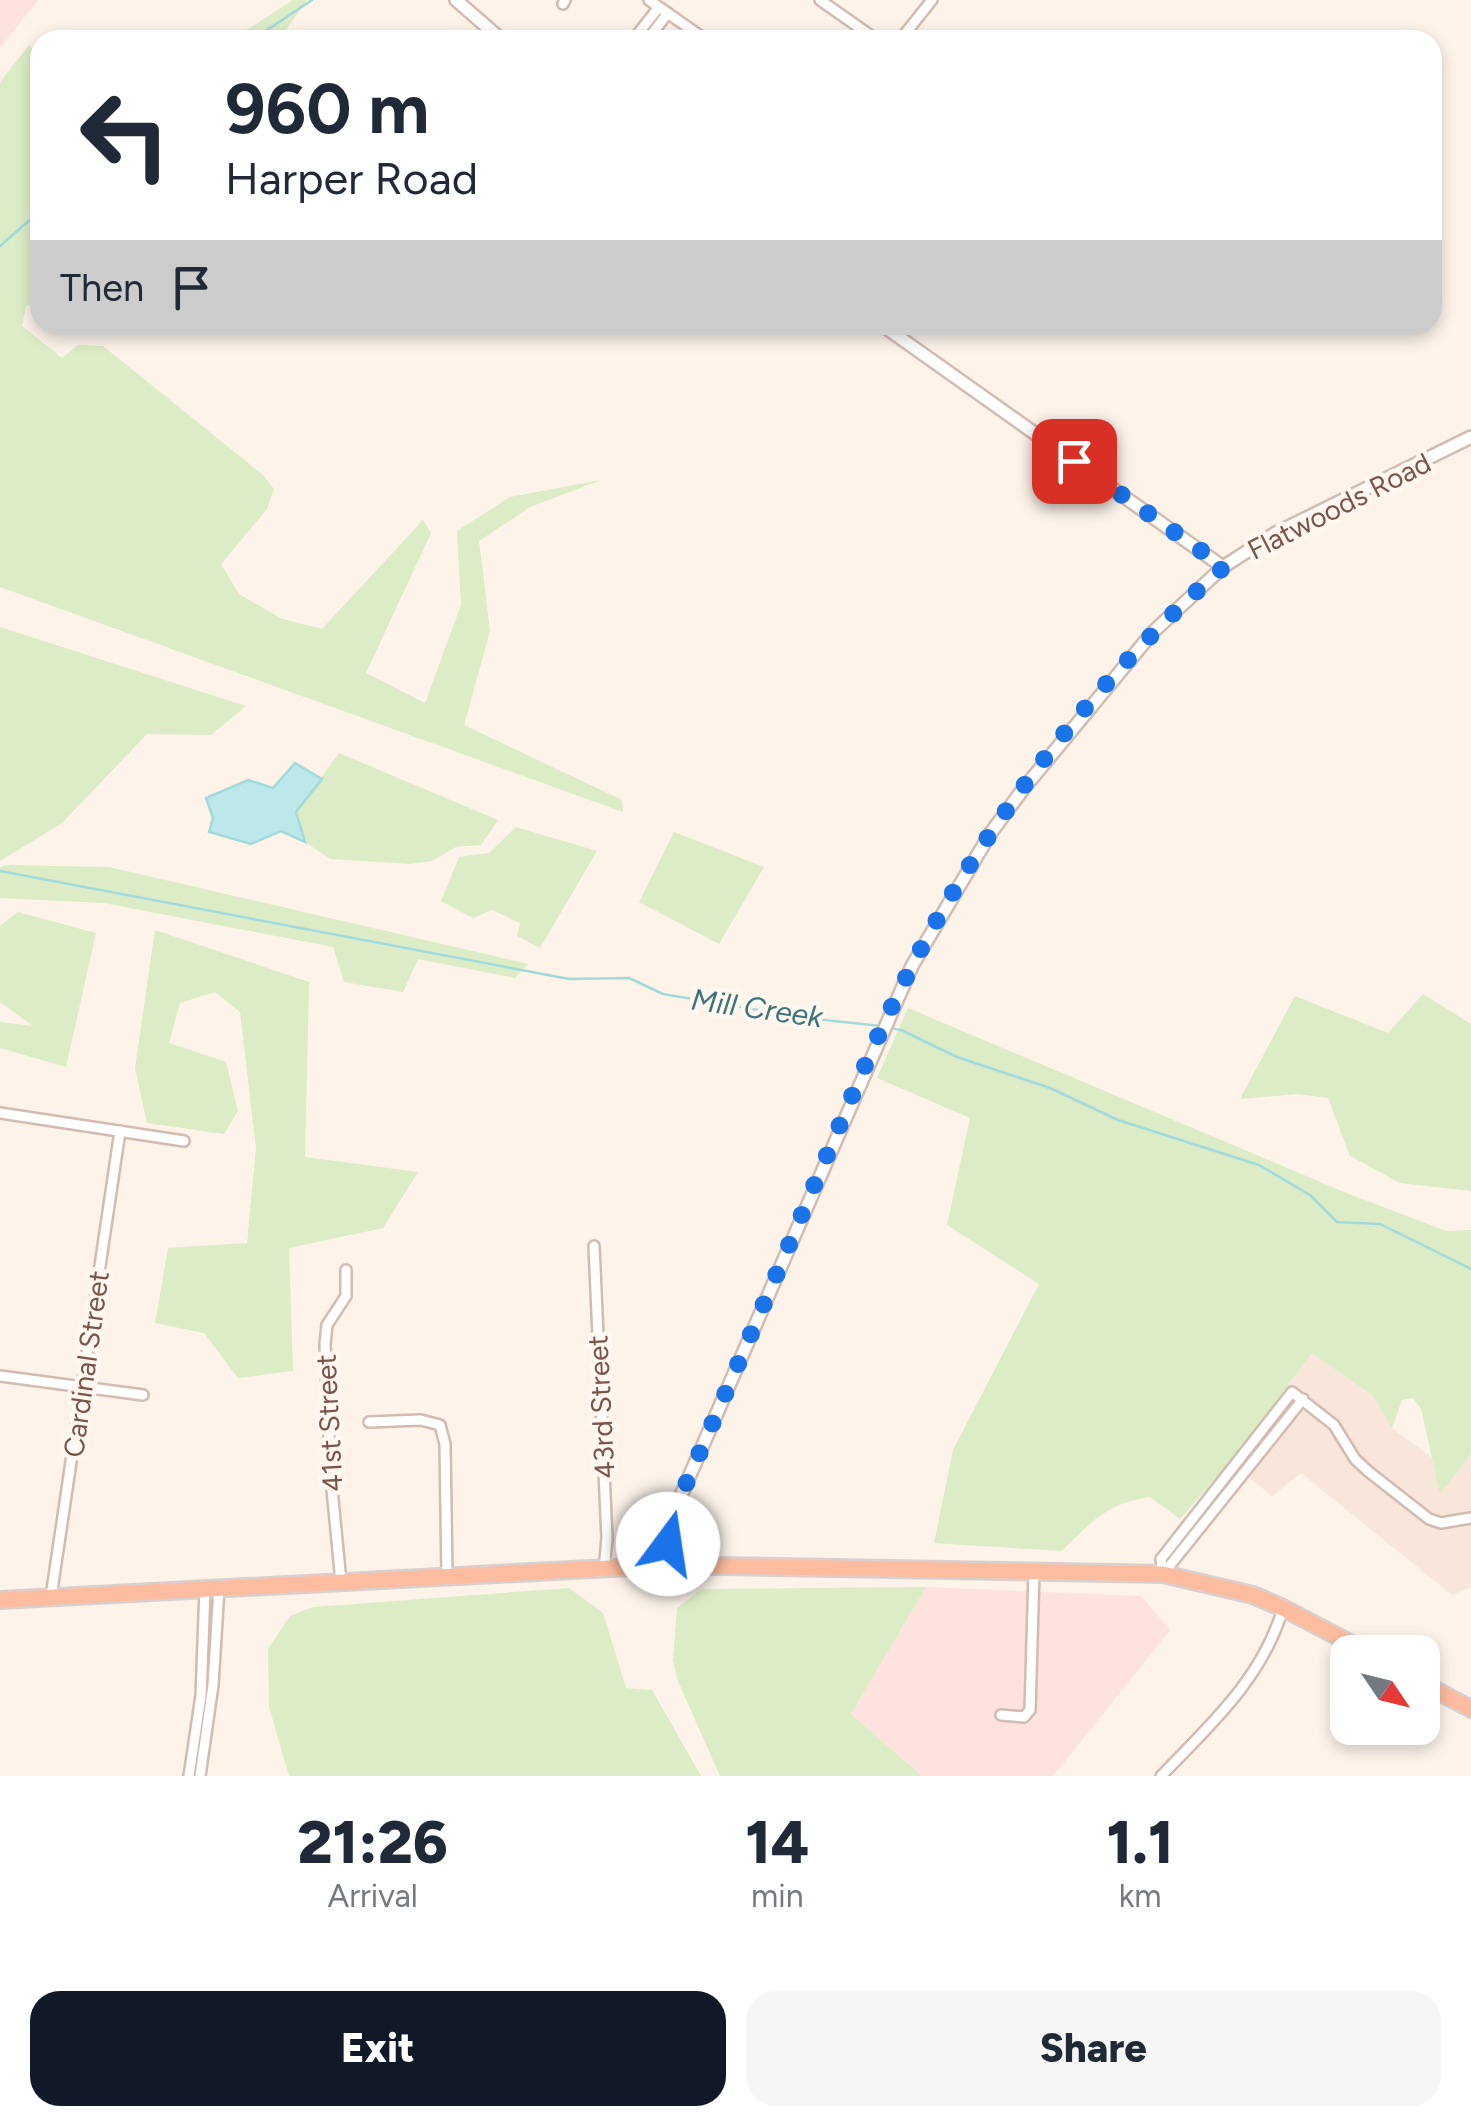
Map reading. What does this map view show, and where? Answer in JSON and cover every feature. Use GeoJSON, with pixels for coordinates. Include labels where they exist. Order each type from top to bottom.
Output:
{"type":"FeatureCollection","features":[{"type":"Feature","properties":{"kind":"highway"},"geometry":{"type":"LineString","coordinates":[[0,1600],[668,1565],[1163,1574],[1222,1586],[1284,1608],[1334,1635]]}},
{"type":"Feature","properties":{"kind":"highway"},"geometry":{"type":"LineString","coordinates":[[1440,1691],[1469,1703]]}},
{"type":"Feature","properties":{"kind":"street"},"geometry":{"type":"LineString","coordinates":[[456,0],[490,30]]}},
{"type":"Feature","properties":{"kind":"street"},"geometry":{"type":"LineString","coordinates":[[649,0],[692,30]]}},
{"type":"Feature","properties":{"kind":"street"},"geometry":{"type":"LineString","coordinates":[[820,0],[864,30]]}},
{"type":"Feature","properties":{"kind":"street"},"geometry":{"type":"LineString","coordinates":[[908,30],[932,0]]}},
{"type":"Feature","properties":{"kind":"street"},"geometry":{"type":"LineString","coordinates":[[643,30],[664,10]]}},
{"type":"Feature","properties":{"kind":"street"},"geometry":{"type":"LineString","coordinates":[[653,30],[664,10]]}},
{"type":"Feature","properties":{"kind":"street"},"geometry":{"type":"LineString","coordinates":[[896,335],[1224,567]]}},
{"type":"Feature","properties":{"kind":"street","name":"Flatwoods Road"},"geometry":{"type":"LineString","coordinates":[[668,1565],[669,1523],[874,1048],[954,891],[1017,797],[1153,632],[1224,567],[1291,525],[1471,437]]}},
{"type":"Feature","properties":{"kind":"street"},"geometry":{"type":"LineString","coordinates":[[0,1113],[184,1141]]}},
{"type":"Feature","properties":{"kind":"street","name":"Cardinal Street"},"geometry":{"type":"LineString","coordinates":[[51,1597],[120,1131]]}},
{"type":"Feature","properties":{"kind":"street","name":"43rd Street"},"geometry":{"type":"LineString","coordinates":[[594,1246],[607,1539],[604,1569]]}},
{"type":"Feature","properties":{"kind":"street","name":"41st Street"},"geometry":{"type":"LineString","coordinates":[[341,1582],[327,1421],[325,1344],[327,1325],[346,1296],[346,1270]]}},
{"type":"Feature","properties":{"kind":"street"},"geometry":{"type":"LineString","coordinates":[[0,1376],[144,1395]]}},
{"type":"Feature","properties":{"kind":"street"},"geometry":{"type":"LineString","coordinates":[[1163,1574],[1161,1559],[1292,1392],[1334,1424],[1355,1459],[1369,1472],[1429,1519],[1441,1523],[1471,1518]]}},
{"type":"Feature","properties":{"kind":"street"},"geometry":{"type":"LineString","coordinates":[[368,1422],[421,1420],[440,1425],[445,1444],[448,1578]]}},
{"type":"Feature","properties":{"kind":"street"},"geometry":{"type":"LineString","coordinates":[[1001,1716],[1024,1717],[1030,1710],[1034,1572]]}},
{"type":"Feature","properties":{"kind":"street"},"geometry":{"type":"LineString","coordinates":[[200,1776],[212,1589]]}},
{"type":"Feature","properties":{"kind":"street"},"geometry":{"type":"LineString","coordinates":[[1160,1776],[1250,1680],[1284,1608]]}},
{"type":"Feature","properties":{"kind":"street"},"geometry":{"type":"LineString","coordinates":[[189,1776],[202,1720]]}},
{"type":"Feature","properties":{"kind":"shaded area"},"geometry":{"type":"Polygon","coordinates":[[[0,0],[38,0],[0,48],[0,0]]]}},
{"type":"Feature","properties":{"kind":"shaded area"},"geometry":{"type":"Polygon","coordinates":[[[1312,1353],[1373,1396],[1392,1428],[1432,1458],[1440,1493],[1471,1454],[1471,1587],[1452,1595],[1301,1473],[1272,1496],[1230,1462],[1312,1353]]]}},
{"type":"Feature","properties":{"kind":"shaded area"},"geometry":{"type":"Polygon","coordinates":[[[926,1587],[1141,1596],[1170,1630],[1053,1776],[922,1776],[851,1714],[926,1587]]]}},
{"type":"Feature","properties":{"kind":"green space"},"geometry":{"type":"Polygon","coordinates":[[[293,0],[307,0],[286,30],[246,30],[293,0]]]}},
{"type":"Feature","properties":{"kind":"green space"},"geometry":{"type":"Polygon","coordinates":[[[29,45],[30,305],[26,306],[22,326],[62,358],[78,345],[103,346],[263,475],[274,489],[267,509],[221,564],[239,594],[282,619],[322,629],[423,520],[431,533],[366,673],[425,703],[461,605],[457,531],[510,497],[601,480],[530,507],[479,541],[490,631],[464,725],[622,800],[623,812],[0,587],[0,82],[29,45]]]}},
{"type":"Feature","properties":{"kind":"green space"},"geometry":{"type":"Polygon","coordinates":[[[0,627],[246,706],[211,735],[147,734],[62,823],[0,861],[0,627]]]}},
{"type":"Feature","properties":{"kind":"green space"},"geometry":{"type":"Polygon","coordinates":[[[339,753],[498,820],[481,845],[456,847],[432,861],[410,864],[330,859],[305,842],[296,812],[339,753]]]}},
{"type":"Feature","properties":{"kind":"green space"},"geometry":{"type":"Polygon","coordinates":[[[516,827],[597,851],[540,948],[517,936],[520,923],[492,910],[473,918],[441,901],[459,857],[489,853],[516,827]]]}},
{"type":"Feature","properties":{"kind":"green space"},"geometry":{"type":"Polygon","coordinates":[[[674,832],[764,867],[719,944],[639,902],[674,832]]]}},
{"type":"Feature","properties":{"kind":"green space"},"geometry":{"type":"Polygon","coordinates":[[[109,867],[528,964],[515,978],[418,959],[403,992],[344,982],[333,947],[104,903],[0,898],[0,868],[109,867]]]}},
{"type":"Feature","properties":{"kind":"green space"},"geometry":{"type":"Polygon","coordinates":[[[18,912],[96,933],[66,1067],[0,1048],[0,1022],[33,1026],[0,1002],[0,926],[18,912]]]}},
{"type":"Feature","properties":{"kind":"green space"},"geometry":{"type":"Polygon","coordinates":[[[155,930],[309,982],[305,1157],[418,1172],[383,1228],[289,1248],[293,1371],[238,1378],[204,1333],[155,1323],[168,1248],[247,1243],[256,1148],[240,1012],[215,992],[180,1003],[169,1043],[226,1062],[238,1111],[224,1134],[147,1123],[135,1068],[155,930]]]}},
{"type":"Feature","properties":{"kind":"green space"},"geometry":{"type":"Polygon","coordinates":[[[1423,994],[1471,1024],[1471,1191],[1400,1183],[1350,1156],[1328,1098],[1298,1094],[1240,1099],[1295,996],[1388,1033],[1423,994]]]}},
{"type":"Feature","properties":{"kind":"green space"},"geometry":{"type":"Polygon","coordinates":[[[908,1008],[1344,1192],[1446,1231],[1471,1230],[1471,1454],[1440,1494],[1421,1409],[1413,1398],[1402,1400],[1392,1428],[1373,1396],[1312,1353],[1230,1462],[1180,1519],[1150,1497],[1111,1509],[1062,1551],[934,1543],[953,1450],[1039,1284],[947,1225],[970,1118],[877,1078],[908,1008]]]}},
{"type":"Feature","properties":{"kind":"green space"},"geometry":{"type":"Polygon","coordinates":[[[926,1587],[851,1714],[922,1776],[720,1776],[677,1679],[673,1660],[677,1608],[701,1589],[926,1587]]]}},
{"type":"Feature","properties":{"kind":"green space"},"geometry":{"type":"Polygon","coordinates":[[[569,1588],[603,1613],[626,1688],[652,1690],[701,1776],[289,1776],[269,1707],[268,1649],[290,1616],[313,1607],[569,1588]]]}},
{"type":"Feature","properties":{"kind":"water"},"geometry":{"type":"Polygon","coordinates":[[[295,763],[322,779],[296,812],[305,842],[281,831],[251,844],[209,832],[213,818],[206,798],[248,780],[273,788],[295,763]]]}},
{"type":"Feature","properties":{"kind":"waterway"},"geometry":{"type":"LineString","coordinates":[[267,30],[312,0]]}},
{"type":"Feature","properties":{"kind":"waterway"},"geometry":{"type":"LineString","coordinates":[[0,246],[30,220]]}},
{"type":"Feature","properties":{"kind":"waterway","name":"Mill Creek"},"geometry":{"type":"LineString","coordinates":[[0,871],[569,979],[629,978],[663,994],[881,1026]]}},
{"type":"Feature","properties":{"kind":"waterway","name":"Mill Creek"},"geometry":{"type":"LineString","coordinates":[[889,1028],[957,1057],[1050,1088],[1118,1120],[1259,1165],[1310,1195],[1337,1222],[1380,1224],[1471,1269]]}},
{"type":"Feature","properties":{"kind":"route"},"geometry":{"type":"LineString","coordinates":[[668,1544],[669,1523],[874,1048],[912,966],[954,891],[990,834],[1060,742],[1153,632],[1224,567],[1074,461]]}}]}
